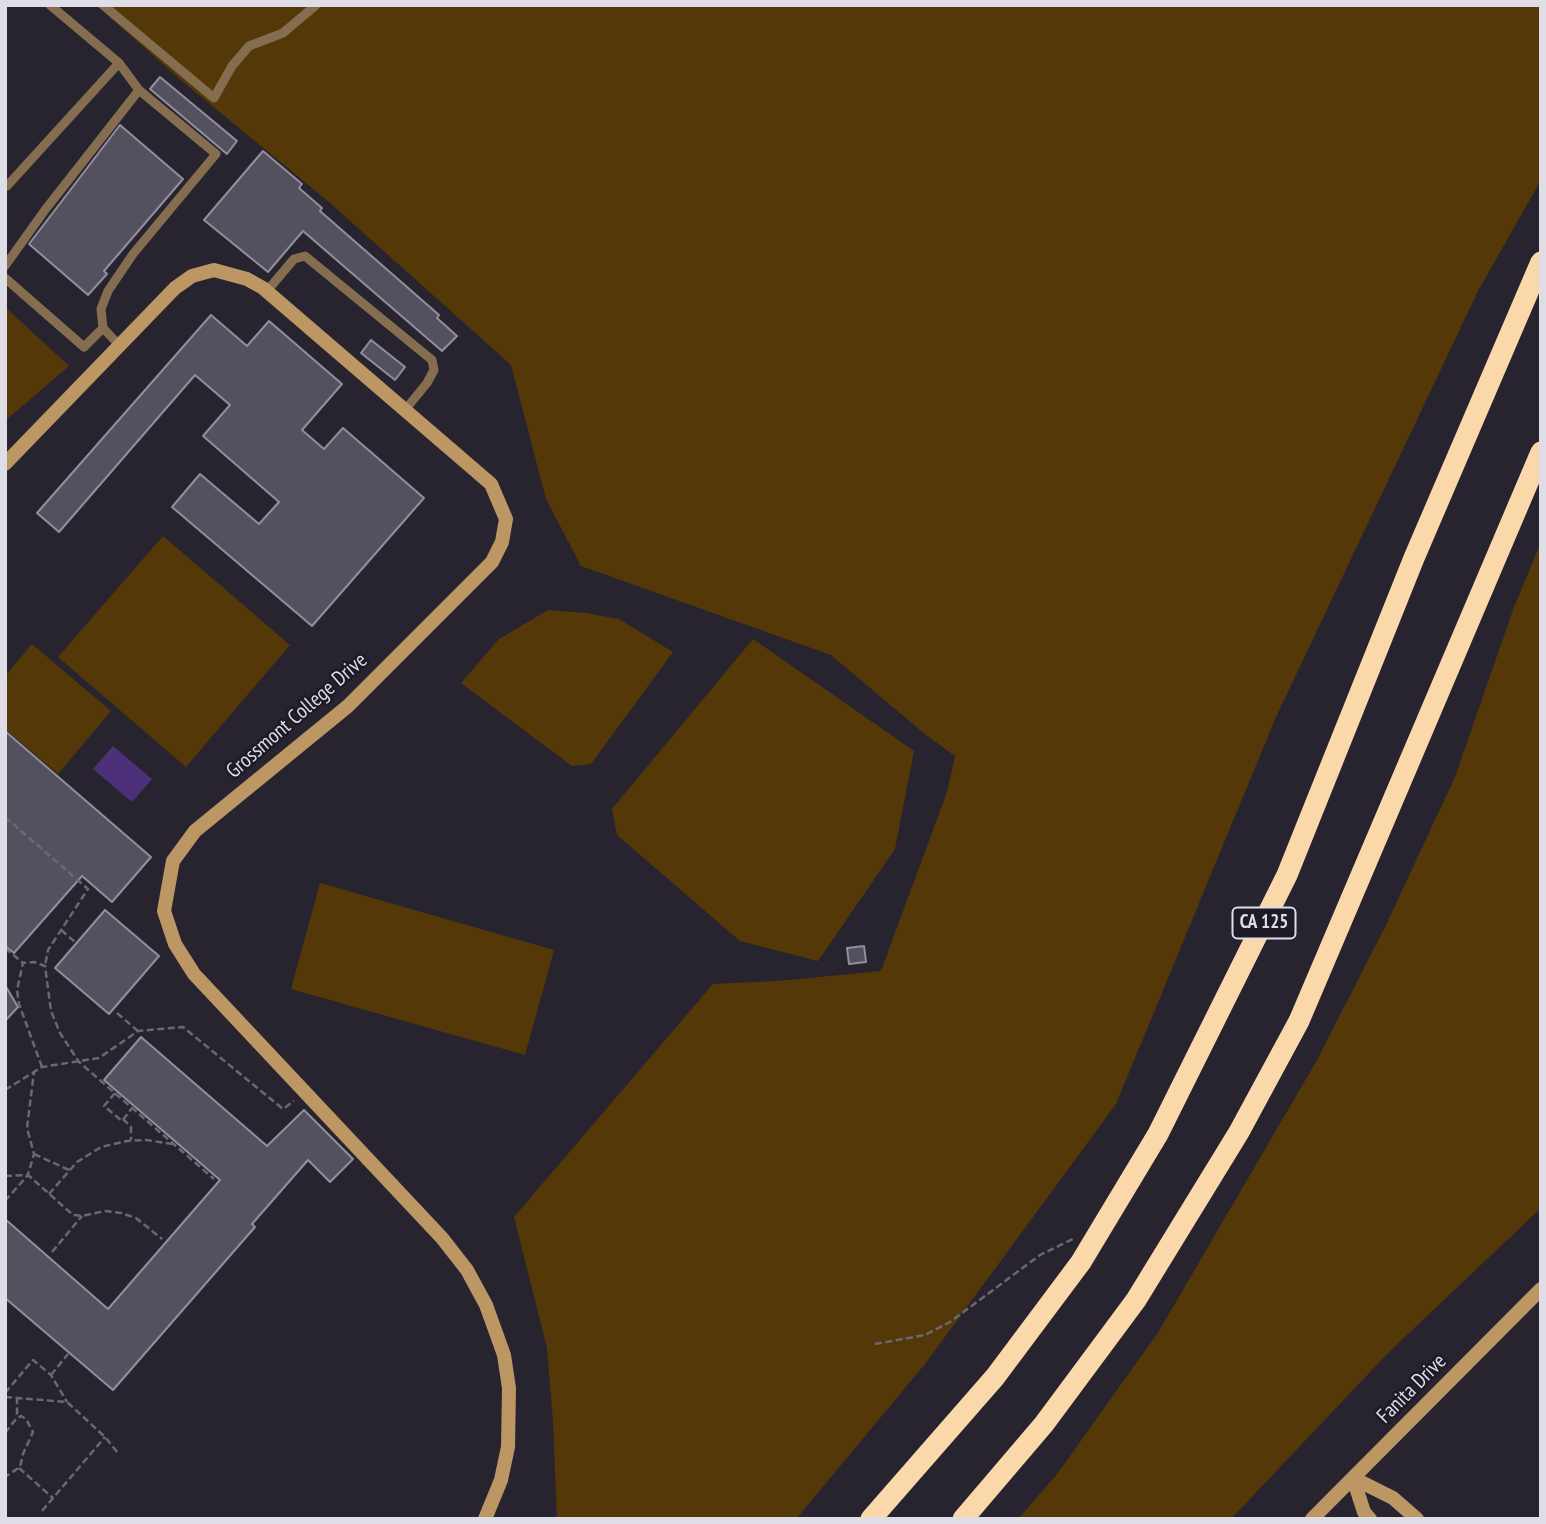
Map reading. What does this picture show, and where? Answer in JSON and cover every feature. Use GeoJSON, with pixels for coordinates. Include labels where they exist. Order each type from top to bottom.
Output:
{"type":"FeatureCollection","features":[{"type":"Feature","properties":{"kind":"highway","name":"CA 125"},"geometry":{"type":"LineString","coordinates":[[871,1519],[995,1377],[1081,1262],[1158,1134],[1287,875],[1414,558],[1541,262]]}},
{"type":"Feature","properties":{"kind":"highway"},"geometry":{"type":"LineString","coordinates":[[963,1519],[1044,1424],[1136,1300],[1245,1121],[1299,1021],[1541,452]]}},
{"type":"Feature","properties":{"kind":"street","name":"Grossmont College Drive"},"geometry":{"type":"LineString","coordinates":[[5,464],[175,288],[192,276],[214,270],[247,279],[267,291],[491,484],[506,519],[502,542],[492,562],[348,706],[195,831],[173,861],[164,911],[175,944],[194,974],[442,1238],[467,1270],[486,1305],[504,1355],[509,1388],[508,1447],[501,1479],[485,1519]]}},
{"type":"Feature","properties":{"kind":"street","name":"Fanita Drive"},"geometry":{"type":"LineString","coordinates":[[1312,1519],[1541,1289]]}},
{"type":"Feature","properties":{"kind":"street"},"geometry":{"type":"LineString","coordinates":[[1353,1478],[1364,1512],[1370,1519]]}},
{"type":"Feature","properties":{"kind":"street"},"geometry":{"type":"LineString","coordinates":[[1353,1478],[1393,1498],[1417,1519]]}},
{"type":"Feature","properties":{"kind":"lane"},"geometry":{"type":"LineString","coordinates":[[50,5],[119,63],[139,90],[216,154],[133,254],[108,291],[101,309],[103,328],[120,346]]}},
{"type":"Feature","properties":{"kind":"lane"},"geometry":{"type":"LineString","coordinates":[[103,5],[214,98],[232,66],[249,46],[283,33],[316,5]]}},
{"type":"Feature","properties":{"kind":"lane"},"geometry":{"type":"LineString","coordinates":[[5,185],[7,186],[119,63]]}},
{"type":"Feature","properties":{"kind":"lane"},"geometry":{"type":"LineString","coordinates":[[5,265],[139,90]]}},
{"type":"Feature","properties":{"kind":"lane"},"geometry":{"type":"LineString","coordinates":[[267,291],[294,259],[305,256],[432,360],[434,370],[405,410]]}},
{"type":"Feature","properties":{"kind":"lane"},"geometry":{"type":"LineString","coordinates":[[5,278],[84,347],[103,328]]}},
{"type":"Feature","properties":{"kind":"path"},"geometry":{"type":"LineString","coordinates":[[5,817],[88,889],[48,950],[45,966],[51,1012],[60,1033],[79,1062],[214,1179]]}},
{"type":"Feature","properties":{"kind":"path"},"geometry":{"type":"LineString","coordinates":[[61,930],[75,942]]}},
{"type":"Feature","properties":{"kind":"path"},"geometry":{"type":"LineString","coordinates":[[5,948],[23,963],[34,962],[45,966]]}},
{"type":"Feature","properties":{"kind":"path"},"geometry":{"type":"LineString","coordinates":[[23,963],[17,990],[19,1004],[42,1067]]}},
{"type":"Feature","properties":{"kind":"path"},"geometry":{"type":"LineString","coordinates":[[117,1013],[138,1031]]}},
{"type":"Feature","properties":{"kind":"path"},"geometry":{"type":"LineString","coordinates":[[5,1090],[42,1067],[99,1058],[138,1031],[183,1027],[283,1109],[306,1092]]}},
{"type":"Feature","properties":{"kind":"path"},"geometry":{"type":"LineString","coordinates":[[5,1201],[28,1175],[34,1154],[27,1128],[34,1072]]}},
{"type":"Feature","properties":{"kind":"path"},"geometry":{"type":"LineString","coordinates":[[115,1093],[104,1106],[122,1121],[123,1119],[132,1131],[131,1141]]}},
{"type":"Feature","properties":{"kind":"path"},"geometry":{"type":"LineString","coordinates":[[123,1119],[133,1108]]}},
{"type":"Feature","properties":{"kind":"path"},"geometry":{"type":"LineString","coordinates":[[49,1194],[69,1170],[101,1147],[146,1140],[175,1144]]}},
{"type":"Feature","properties":{"kind":"path"},"geometry":{"type":"LineString","coordinates":[[34,1154],[69,1170]]}},
{"type":"Feature","properties":{"kind":"path"},"geometry":{"type":"LineString","coordinates":[[5,1176],[28,1175],[73,1215],[82,1216],[105,1211],[121,1213],[136,1218],[162,1239]]}},
{"type":"Feature","properties":{"kind":"path"},"geometry":{"type":"LineString","coordinates":[[52,1252],[82,1216]]}},
{"type":"Feature","properties":{"kind":"path"},"geometry":{"type":"LineString","coordinates":[[875,1344],[925,1335],[950,1322],[1040,1255],[1104,1223]]}},
{"type":"Feature","properties":{"kind":"path"},"geometry":{"type":"LineString","coordinates":[[51,1374],[68,1354]]}},
{"type":"Feature","properties":{"kind":"path"},"geometry":{"type":"LineString","coordinates":[[67,1402],[5,1395],[33,1360],[51,1374],[67,1402],[118,1452]]}},
{"type":"Feature","properties":{"kind":"path"},"geometry":{"type":"LineString","coordinates":[[5,1433],[18,1417],[17,1397]]}},
{"type":"Feature","properties":{"kind":"path"},"geometry":{"type":"LineString","coordinates":[[5,1477],[19,1468],[33,1432],[26,1419],[18,1417]]}},
{"type":"Feature","properties":{"kind":"path"},"geometry":{"type":"LineString","coordinates":[[42,1511],[105,1437]]}},
{"type":"Feature","properties":{"kind":"path"},"geometry":{"type":"LineString","coordinates":[[19,1468],[53,1498]]}},
{"type":"Feature","properties":{"kind":"shaded area"},"geometry":{"type":"Polygon","coordinates":[[[96,5],[1541,5],[1541,180],[1478,291],[1276,717],[1116,1104],[925,1364],[796,1519],[557,1519],[547,1348],[514,1217],[713,984],[881,971],[947,792],[955,756],[831,655],[581,566],[546,499],[511,365],[329,202],[182,81],[96,5]]]}},
{"type":"Feature","properties":{"kind":"shaded area"},"geometry":{"type":"Polygon","coordinates":[[[5,307],[69,366],[5,421],[5,307]]]}},
{"type":"Feature","properties":{"kind":"shaded area"},"geometry":{"type":"Polygon","coordinates":[[[163,536],[290,645],[186,767],[58,657],[163,536]]]}},
{"type":"Feature","properties":{"kind":"shaded area"},"geometry":{"type":"Polygon","coordinates":[[[1541,542],[1541,1208],[1388,1353],[1231,1519],[1018,1519],[1058,1473],[1159,1331],[1317,1060],[1386,925],[1455,777],[1514,607],[1541,542]]]}},
{"type":"Feature","properties":{"kind":"shaded area"},"geometry":{"type":"Polygon","coordinates":[[[548,610],[619,619],[673,652],[591,764],[572,766],[461,683],[499,639],[548,610]]]}},
{"type":"Feature","properties":{"kind":"shaded area"},"geometry":{"type":"Polygon","coordinates":[[[753,639],[914,751],[895,849],[818,961],[740,941],[617,835],[612,809],[753,639]]]}},
{"type":"Feature","properties":{"kind":"shaded area"},"geometry":{"type":"Polygon","coordinates":[[[32,644],[111,711],[58,774],[5,729],[5,676],[32,644]]]}},
{"type":"Feature","properties":{"kind":"shaded area"},"geometry":{"type":"Polygon","coordinates":[[[113,746],[152,779],[132,802],[93,769],[113,746]]]}},
{"type":"Feature","properties":{"kind":"shaded area"},"geometry":{"type":"Polygon","coordinates":[[[320,883],[554,950],[525,1055],[291,989],[320,883]]]}},
{"type":"Feature","properties":{"kind":"building"},"geometry":{"type":"Polygon","coordinates":[[[160,77],[237,141],[227,154],[150,89],[160,77]]]}},
{"type":"Feature","properties":{"kind":"building"},"geometry":{"type":"Polygon","coordinates":[[[120,125],[183,179],[104,271],[107,274],[88,295],[29,244],[120,125]]]}},
{"type":"Feature","properties":{"kind":"building"},"geometry":{"type":"Polygon","coordinates":[[[263,151],[302,184],[299,188],[322,208],[320,211],[439,315],[437,318],[457,336],[442,351],[303,231],[268,272],[204,220],[263,151]]]}},
{"type":"Feature","properties":{"kind":"building"},"geometry":{"type":"Polygon","coordinates":[[[211,315],[247,346],[269,321],[342,384],[302,430],[324,449],[343,428],[424,498],[312,626],[172,507],[200,474],[259,524],[279,502],[203,436],[230,405],[195,375],[59,532],[37,513],[211,315]]]}},
{"type":"Feature","properties":{"kind":"building"},"geometry":{"type":"Polygon","coordinates":[[[371,340],[405,367],[395,380],[361,353],[371,340]]]}},
{"type":"Feature","properties":{"kind":"building"},"geometry":{"type":"Polygon","coordinates":[[[5,731],[151,857],[112,902],[82,876],[14,953],[5,946],[5,731]]]}},
{"type":"Feature","properties":{"kind":"building"},"geometry":{"type":"Polygon","coordinates":[[[105,910],[159,956],[109,1014],[55,968],[105,910]]]}},
{"type":"Feature","properties":{"kind":"building"},"geometry":{"type":"Polygon","coordinates":[[[864,946],[866,962],[849,964],[847,948],[864,946]]]}},
{"type":"Feature","properties":{"kind":"building"},"geometry":{"type":"Polygon","coordinates":[[[5,985],[18,1007],[5,1021],[5,985]]]}},
{"type":"Feature","properties":{"kind":"building"},"geometry":{"type":"Polygon","coordinates":[[[141,1037],[267,1146],[304,1110],[353,1159],[330,1182],[308,1160],[252,1224],[255,1227],[113,1390],[5,1298],[5,1219],[108,1309],[220,1180],[104,1080],[141,1037]]]}}]}
